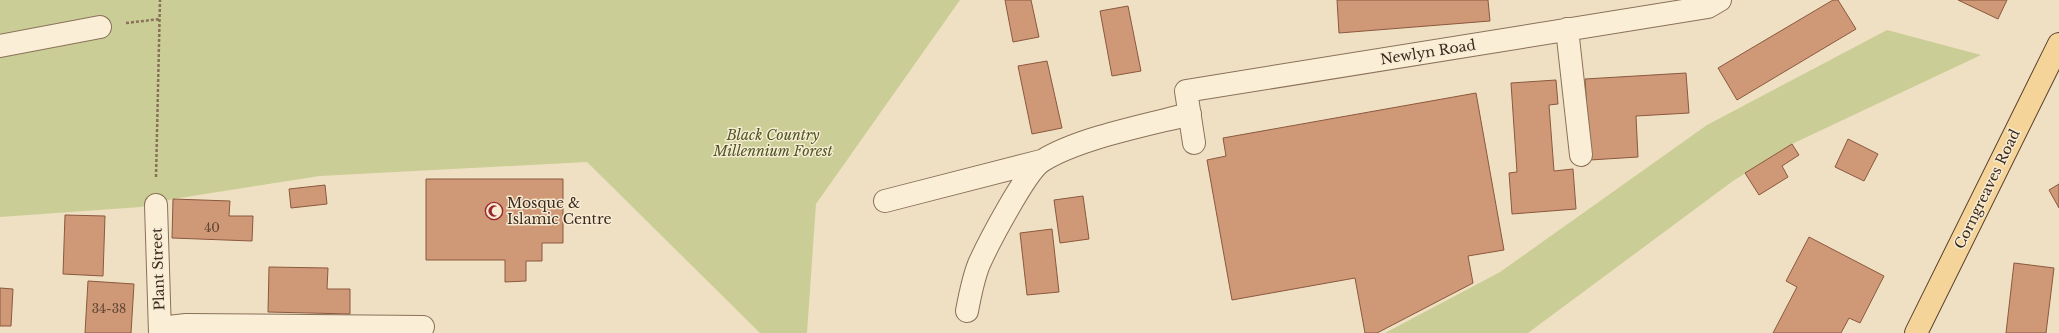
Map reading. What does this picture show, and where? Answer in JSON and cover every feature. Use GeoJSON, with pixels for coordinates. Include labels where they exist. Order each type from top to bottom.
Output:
{"type":"FeatureCollection","features":[{"type":"Feature","properties":{"kind":"main road","name":"Corngreaves Road"},"geometry":{"type":"LineString","coordinates":[[1916,333],[2059,44]]}},
{"type":"Feature","properties":{"kind":"street","name":"Newlyn Road"},"geometry":{"type":"LineString","coordinates":[[1194,143],[1186,91],[1708,7],[1720,0]]}},
{"type":"Feature","properties":{"kind":"street"},"geometry":{"type":"LineString","coordinates":[[0,46],[100,27]]}},
{"type":"Feature","properties":{"kind":"street"},"geometry":{"type":"LineString","coordinates":[[1567,29],[1581,155]]}},
{"type":"Feature","properties":{"kind":"street"},"geometry":{"type":"LineString","coordinates":[[885,201],[1041,161],[1094,139],[1190,114]]}},
{"type":"Feature","properties":{"kind":"street"},"geometry":{"type":"LineString","coordinates":[[967,311],[972,285],[980,264],[1023,183],[1041,161]]}},
{"type":"Feature","properties":{"kind":"street","name":"Plant Street"},"geometry":{"type":"LineString","coordinates":[[156,205],[160,330]]}},
{"type":"Feature","properties":{"kind":"street"},"geometry":{"type":"LineString","coordinates":[[160,330],[186,325],[422,327]]}},
{"type":"Feature","properties":{"kind":"path"},"geometry":{"type":"LineString","coordinates":[[156,205],[160,0]]}},
{"type":"Feature","properties":{"kind":"path"},"geometry":{"type":"LineString","coordinates":[[100,27],[160,19]]}},
{"type":"Feature","properties":{"kind":"green space","name":"Black Country Millennium Forest"},"geometry":{"type":"Polygon","coordinates":[[[0,0],[960,0],[816,204],[807,333],[760,333],[587,162],[320,176],[173,199],[141,207],[0,217],[0,0]]]}},
{"type":"Feature","properties":{"kind":"green space"},"geometry":{"type":"Polygon","coordinates":[[[1887,30],[1981,55],[1792,144],[1733,181],[1528,333],[1385,333],[1500,272],[1707,125],[1887,30]]]}},
{"type":"Feature","properties":{"kind":"building"},"geometry":{"type":"Polygon","coordinates":[[[1005,0],[1031,0],[1039,37],[1013,42],[1005,0]]]}},
{"type":"Feature","properties":{"kind":"building"},"geometry":{"type":"Polygon","coordinates":[[[1337,0],[1488,0],[1490,21],[1339,33],[1337,0]]]}},
{"type":"Feature","properties":{"kind":"building"},"geometry":{"type":"Polygon","coordinates":[[[1833,0],[1838,0],[1856,29],[1737,100],[1718,68],[1833,0]]]}},
{"type":"Feature","properties":{"kind":"building"},"geometry":{"type":"Polygon","coordinates":[[[1958,0],[2007,0],[1998,19],[1958,0]]]}},
{"type":"Feature","properties":{"kind":"building"},"geometry":{"type":"Polygon","coordinates":[[[1128,6],[1141,71],[1112,76],[1100,11],[1128,6]]]}},
{"type":"Feature","properties":{"kind":"building"},"geometry":{"type":"Polygon","coordinates":[[[1047,61],[1062,128],[1032,134],[1018,66],[1047,61]]]}},
{"type":"Feature","properties":{"kind":"building"},"geometry":{"type":"Polygon","coordinates":[[[1686,73],[1689,113],[1636,116],[1638,157],[1590,160],[1585,79],[1686,73]]]}},
{"type":"Feature","properties":{"kind":"building"},"geometry":{"type":"Polygon","coordinates":[[[1556,80],[1558,104],[1549,105],[1554,171],[1573,169],[1576,209],[1512,214],[1509,173],[1517,172],[1511,83],[1556,80]]]}},
{"type":"Feature","properties":{"kind":"building"},"geometry":{"type":"Polygon","coordinates":[[[1476,93],[1504,250],[1468,256],[1473,283],[1377,333],[1365,333],[1355,278],[1232,300],[1207,160],[1226,156],[1223,138],[1476,93]]]}},
{"type":"Feature","properties":{"kind":"building"},"geometry":{"type":"Polygon","coordinates":[[[1848,139],[1878,154],[1864,181],[1835,167],[1848,139]]]}},
{"type":"Feature","properties":{"kind":"building"},"geometry":{"type":"Polygon","coordinates":[[[1792,144],[1799,155],[1782,166],[1788,177],[1759,195],[1745,173],[1792,144]]]}},
{"type":"Feature","properties":{"kind":"building","name":"Mosque & Islamic Centre"},"geometry":{"type":"Polygon","coordinates":[[[426,179],[563,179],[563,243],[542,243],[542,261],[526,261],[526,281],[505,282],[505,260],[426,260],[426,179]]]}},
{"type":"Feature","properties":{"kind":"building"},"geometry":{"type":"Polygon","coordinates":[[[2059,184],[2059,208],[2049,190],[2059,184]]]}},
{"type":"Feature","properties":{"kind":"building"},"geometry":{"type":"Polygon","coordinates":[[[325,185],[327,204],[291,208],[289,189],[325,185]]]}},
{"type":"Feature","properties":{"kind":"building"},"geometry":{"type":"Polygon","coordinates":[[[1083,196],[1089,239],[1060,243],[1054,200],[1083,196]]]}},
{"type":"Feature","properties":{"kind":"building"},"geometry":{"type":"Polygon","coordinates":[[[173,199],[230,201],[229,216],[253,216],[252,241],[172,238],[173,199]]]}},
{"type":"Feature","properties":{"kind":"building"},"geometry":{"type":"Polygon","coordinates":[[[65,215],[105,216],[103,276],[63,274],[65,215]]]}},
{"type":"Feature","properties":{"kind":"building"},"geometry":{"type":"Polygon","coordinates":[[[1052,229],[1059,292],[1027,295],[1020,233],[1052,229]]]}},
{"type":"Feature","properties":{"kind":"building"},"geometry":{"type":"Polygon","coordinates":[[[1809,237],[1884,276],[1860,323],[1849,318],[1841,333],[1773,333],[1797,287],[1786,281],[1809,237]]]}},
{"type":"Feature","properties":{"kind":"building"},"geometry":{"type":"Polygon","coordinates":[[[2014,263],[2054,268],[2046,333],[2006,333],[2014,263]]]}},
{"type":"Feature","properties":{"kind":"building"},"geometry":{"type":"Polygon","coordinates":[[[269,267],[328,268],[327,289],[350,289],[350,314],[268,312],[269,267]]]}},
{"type":"Feature","properties":{"kind":"building"},"geometry":{"type":"Polygon","coordinates":[[[88,281],[134,284],[131,333],[85,333],[88,281]]]}},
{"type":"Feature","properties":{"kind":"building"},"geometry":{"type":"Polygon","coordinates":[[[0,288],[13,289],[11,326],[0,326],[0,288]]]}},
{"type":"Feature","properties":{"kind":"place","name":"Mosque & Islamic Centre"},"geometry":{"type":"Point","coordinates":[494,211]}}]}
